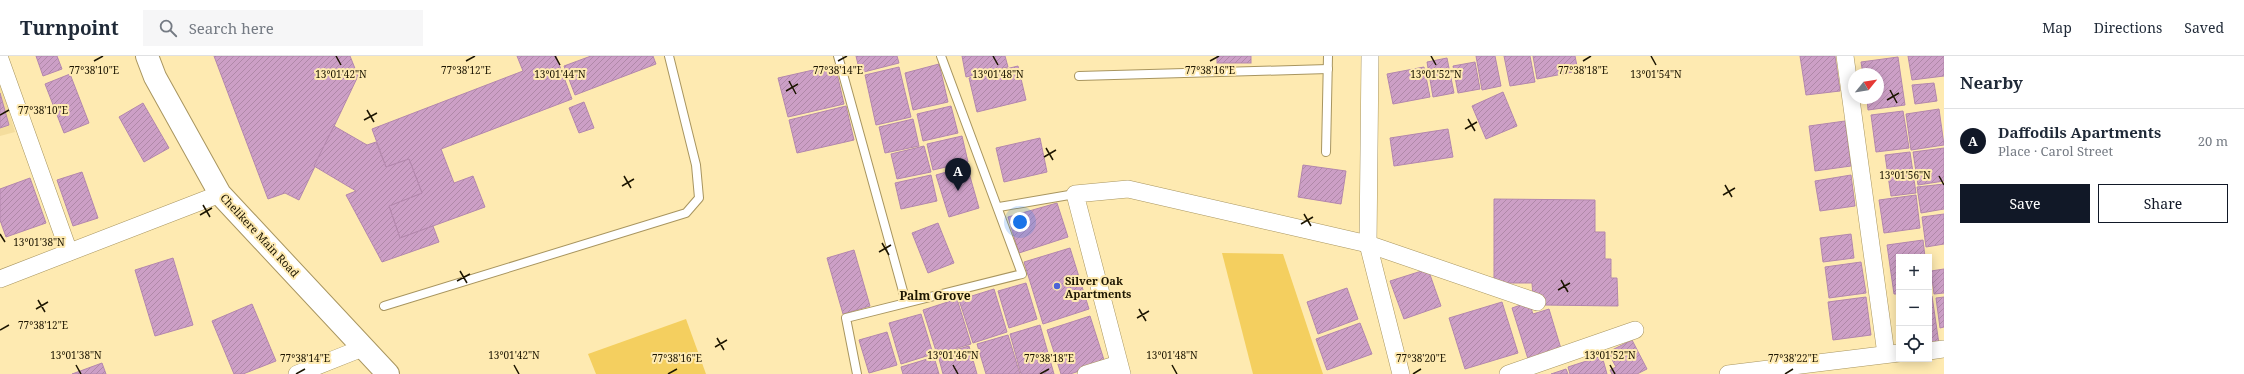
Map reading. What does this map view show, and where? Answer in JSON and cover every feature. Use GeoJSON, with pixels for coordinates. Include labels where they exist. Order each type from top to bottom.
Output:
{"type":"FeatureCollection","features":[{"type":"Feature","properties":{"kind":"street","name":"Chelikere Main Road"},"geometry":{"type":"LineString","coordinates":[[147,56],[155,77],[220,194],[365,347],[388,374]]}},
{"type":"Feature","properties":{"kind":"street"},"geometry":{"type":"LineString","coordinates":[[1370,56],[1368,244],[1401,374]]}},
{"type":"Feature","properties":{"kind":"street"},"geometry":{"type":"LineString","coordinates":[[1728,374],[1892,354],[1845,56]]}},
{"type":"Feature","properties":{"kind":"street"},"geometry":{"type":"LineString","coordinates":[[0,59],[69,252]]}},
{"type":"Feature","properties":{"kind":"street"},"geometry":{"type":"LineString","coordinates":[[1086,374],[1120,369],[1075,194],[1128,189],[1368,244],[1537,302]]}},
{"type":"Feature","properties":{"kind":"street"},"geometry":{"type":"LineString","coordinates":[[0,279],[220,194]]}},
{"type":"Feature","properties":{"kind":"street"},"geometry":{"type":"LineString","coordinates":[[1508,374],[1635,330]]}},
{"type":"Feature","properties":{"kind":"street"},"geometry":{"type":"LineString","coordinates":[[296,374],[365,347]]}},
{"type":"Feature","properties":{"kind":"street"},"geometry":{"type":"LineString","coordinates":[[1932,351],[1944,349]]}},
{"type":"Feature","properties":{"kind":"lane"},"geometry":{"type":"LineString","coordinates":[[384,306],[686,213],[699,198],[696,165],[670,56]]}},
{"type":"Feature","properties":{"kind":"lane"},"geometry":{"type":"LineString","coordinates":[[838,56],[906,302]]}},
{"type":"Feature","properties":{"kind":"lane"},"geometry":{"type":"LineString","coordinates":[[857,374],[846,318],[1022,274],[999,207],[941,56]]}},
{"type":"Feature","properties":{"kind":"lane"},"geometry":{"type":"LineString","coordinates":[[1326,152],[1328,56]]}},
{"type":"Feature","properties":{"kind":"lane"},"geometry":{"type":"LineString","coordinates":[[1079,76],[1328,69]]}},
{"type":"Feature","properties":{"kind":"lane"},"geometry":{"type":"LineString","coordinates":[[999,207],[1075,194]]}},
{"type":"Feature","properties":{"kind":"shaded area"},"geometry":{"type":"Polygon","coordinates":[[[0,81],[15,132],[0,136],[0,81]]]}},
{"type":"Feature","properties":{"kind":"shaded area"},"geometry":{"type":"Polygon","coordinates":[[[1222,253],[1283,254],[1323,374],[1253,374],[1222,253]]]}},
{"type":"Feature","properties":{"kind":"shaded area"},"geometry":{"type":"Polygon","coordinates":[[[686,319],[706,374],[596,374],[588,354],[686,319]]]}},
{"type":"Feature","properties":{"kind":"building"},"geometry":{"type":"Polygon","coordinates":[[[36,56],[57,56],[62,69],[43,76],[36,56]]]}},
{"type":"Feature","properties":{"kind":"building"},"geometry":{"type":"Polygon","coordinates":[[[214,56],[350,56],[358,76],[299,200],[285,193],[268,199],[214,56]]]}},
{"type":"Feature","properties":{"kind":"building"},"geometry":{"type":"Polygon","coordinates":[[[517,56],[556,56],[572,99],[441,149],[454,183],[473,176],[485,207],[400,238],[389,206],[422,193],[409,159],[386,167],[372,129],[523,71],[517,56]]]}},
{"type":"Feature","properties":{"kind":"building"},"geometry":{"type":"Polygon","coordinates":[[[591,56],[653,56],[656,64],[575,95],[564,66],[591,56]]]}},
{"type":"Feature","properties":{"kind":"building"},"geometry":{"type":"Polygon","coordinates":[[[856,56],[897,56],[899,63],[860,73],[856,56]]]}},
{"type":"Feature","properties":{"kind":"building"},"geometry":{"type":"Polygon","coordinates":[[[962,56],[1005,56],[1008,67],[966,77],[962,56]]]}},
{"type":"Feature","properties":{"kind":"building"},"geometry":{"type":"Polygon","coordinates":[[[1217,56],[1251,56],[1251,63],[1217,63],[1217,56]]]}},
{"type":"Feature","properties":{"kind":"building"},"geometry":{"type":"Polygon","coordinates":[[[1476,56],[1495,56],[1501,86],[1482,90],[1476,56]]]}},
{"type":"Feature","properties":{"kind":"building"},"geometry":{"type":"Polygon","coordinates":[[[1504,56],[1530,56],[1535,82],[1510,86],[1504,56]]]}},
{"type":"Feature","properties":{"kind":"building"},"geometry":{"type":"Polygon","coordinates":[[[1533,56],[1575,56],[1578,71],[1537,79],[1533,56]]]}},
{"type":"Feature","properties":{"kind":"building"},"geometry":{"type":"Polygon","coordinates":[[[1800,56],[1835,56],[1840,91],[1806,95],[1800,56]]]}},
{"type":"Feature","properties":{"kind":"building"},"geometry":{"type":"Polygon","coordinates":[[[1908,56],[1944,56],[1944,76],[1912,80],[1908,56]]]}},
{"type":"Feature","properties":{"kind":"building"},"geometry":{"type":"Polygon","coordinates":[[[1898,57],[1905,105],[1868,110],[1868,104],[1884,104],[1884,68],[1862,68],[1861,62],[1898,57]]]}},
{"type":"Feature","properties":{"kind":"building"},"geometry":{"type":"Polygon","coordinates":[[[1447,58],[1454,93],[1433,97],[1427,62],[1447,58]]]}},
{"type":"Feature","properties":{"kind":"building"},"geometry":{"type":"Polygon","coordinates":[[[1475,62],[1480,89],[1458,93],[1453,66],[1475,62]]]}},
{"type":"Feature","properties":{"kind":"building"},"geometry":{"type":"Polygon","coordinates":[[[939,64],[948,102],[913,110],[905,73],[939,64]]]}},
{"type":"Feature","properties":{"kind":"building"},"geometry":{"type":"Polygon","coordinates":[[[835,65],[844,104],[788,117],[778,78],[835,65]]]}},
{"type":"Feature","properties":{"kind":"building"},"geometry":{"type":"Polygon","coordinates":[[[1018,66],[1026,100],[977,112],[969,78],[1018,66]]]}},
{"type":"Feature","properties":{"kind":"building"},"geometry":{"type":"Polygon","coordinates":[[[899,67],[911,117],[876,125],[865,75],[899,67]]]}},
{"type":"Feature","properties":{"kind":"building"},"geometry":{"type":"Polygon","coordinates":[[[1424,67],[1430,97],[1393,104],[1387,74],[1424,67]]]}},
{"type":"Feature","properties":{"kind":"building"},"geometry":{"type":"Polygon","coordinates":[[[70,74],[89,123],[64,133],[45,84],[70,74]]]}},
{"type":"Feature","properties":{"kind":"building"},"geometry":{"type":"Polygon","coordinates":[[[1934,83],[1937,101],[1915,104],[1912,85],[1934,83]]]}},
{"type":"Feature","properties":{"kind":"building"},"geometry":{"type":"Polygon","coordinates":[[[1503,92],[1517,126],[1486,139],[1472,106],[1503,92]]]}},
{"type":"Feature","properties":{"kind":"building"},"geometry":{"type":"Polygon","coordinates":[[[0,93],[9,125],[0,128],[0,93]]]}},
{"type":"Feature","properties":{"kind":"building"},"geometry":{"type":"Polygon","coordinates":[[[584,102],[594,128],[579,133],[569,108],[584,102]]]}},
{"type":"Feature","properties":{"kind":"building"},"geometry":{"type":"Polygon","coordinates":[[[143,103],[169,148],[144,162],[119,117],[143,103]]]}},
{"type":"Feature","properties":{"kind":"building"},"geometry":{"type":"Polygon","coordinates":[[[846,106],[854,140],[797,153],[789,120],[846,106]]]}},
{"type":"Feature","properties":{"kind":"building"},"geometry":{"type":"Polygon","coordinates":[[[951,106],[958,133],[923,141],[917,114],[951,106]]]}},
{"type":"Feature","properties":{"kind":"building"},"geometry":{"type":"Polygon","coordinates":[[[1939,109],[1944,145],[1911,150],[1906,114],[1939,109]]]}},
{"type":"Feature","properties":{"kind":"building"},"geometry":{"type":"Polygon","coordinates":[[[1903,111],[1909,148],[1876,152],[1871,115],[1903,111]]]}},
{"type":"Feature","properties":{"kind":"building"},"geometry":{"type":"Polygon","coordinates":[[[913,119],[919,146],[885,153],[879,127],[913,119]]]}},
{"type":"Feature","properties":{"kind":"building"},"geometry":{"type":"Polygon","coordinates":[[[1845,121],[1851,166],[1815,171],[1809,126],[1845,121]]]}},
{"type":"Feature","properties":{"kind":"building"},"geometry":{"type":"Polygon","coordinates":[[[334,126],[367,145],[376,142],[386,167],[409,159],[422,193],[389,206],[400,238],[433,226],[439,242],[382,262],[346,195],[356,191],[314,166],[334,126]]]}},
{"type":"Feature","properties":{"kind":"building"},"geometry":{"type":"Polygon","coordinates":[[[1448,129],[1453,157],[1394,166],[1390,138],[1448,129]]]}},
{"type":"Feature","properties":{"kind":"building"},"geometry":{"type":"Polygon","coordinates":[[[962,136],[968,162],[933,170],[927,144],[962,136]]]}},
{"type":"Feature","properties":{"kind":"building"},"geometry":{"type":"Polygon","coordinates":[[[1040,138],[1047,172],[1004,182],[996,148],[1040,138]]]}},
{"type":"Feature","properties":{"kind":"building"},"geometry":{"type":"Polygon","coordinates":[[[924,146],[931,172],[897,179],[891,154],[924,146]]]}},
{"type":"Feature","properties":{"kind":"building"},"geometry":{"type":"Polygon","coordinates":[[[1944,148],[1944,181],[1918,185],[1913,152],[1944,148]]]}},
{"type":"Feature","properties":{"kind":"building"},"geometry":{"type":"Polygon","coordinates":[[[1910,152],[1916,193],[1891,196],[1885,155],[1910,152]]]}},
{"type":"Feature","properties":{"kind":"building"},"geometry":{"type":"Polygon","coordinates":[[[1303,165],[1346,171],[1341,204],[1298,197],[1303,165]]]}},
{"type":"Feature","properties":{"kind":"building"},"geometry":{"type":"Polygon","coordinates":[[[967,166],[979,208],[949,217],[936,175],[967,166]]]}},
{"type":"Feature","properties":{"kind":"building"},"geometry":{"type":"Polygon","coordinates":[[[82,172],[98,218],[73,226],[57,180],[82,172]]]}},
{"type":"Feature","properties":{"kind":"building"},"geometry":{"type":"Polygon","coordinates":[[[931,175],[937,201],[901,209],[895,183],[931,175]]]}},
{"type":"Feature","properties":{"kind":"building"},"geometry":{"type":"Polygon","coordinates":[[[1851,175],[1855,206],[1820,211],[1815,181],[1851,175]]]}},
{"type":"Feature","properties":{"kind":"building"},"geometry":{"type":"Polygon","coordinates":[[[30,178],[46,223],[6,237],[0,220],[0,189],[30,178]]]}},
{"type":"Feature","properties":{"kind":"building"},"geometry":{"type":"Polygon","coordinates":[[[1944,184],[1944,209],[1921,213],[1917,187],[1944,184]]]}},
{"type":"Feature","properties":{"kind":"building"},"geometry":{"type":"Polygon","coordinates":[[[1916,195],[1920,228],[1884,233],[1879,200],[1916,195]]]}},
{"type":"Feature","properties":{"kind":"building"},"geometry":{"type":"Polygon","coordinates":[[[1494,199],[1595,200],[1595,232],[1605,232],[1605,259],[1611,259],[1611,278],[1617,278],[1618,306],[1543,305],[1533,297],[1532,283],[1494,283],[1494,199]]]}},
{"type":"Feature","properties":{"kind":"building"},"geometry":{"type":"Polygon","coordinates":[[[1057,203],[1068,237],[1019,253],[1008,217],[1057,203]]]}},
{"type":"Feature","properties":{"kind":"building"},"geometry":{"type":"Polygon","coordinates":[[[1944,214],[1944,244],[1926,247],[1922,217],[1944,214]]]}},
{"type":"Feature","properties":{"kind":"building"},"geometry":{"type":"Polygon","coordinates":[[[938,223],[954,263],[928,273],[912,233],[938,223]]]}},
{"type":"Feature","properties":{"kind":"building"},"geometry":{"type":"Polygon","coordinates":[[[1851,234],[1854,258],[1823,262],[1820,238],[1851,234]]]}},
{"type":"Feature","properties":{"kind":"building"},"geometry":{"type":"Polygon","coordinates":[[[1923,240],[1925,254],[1896,254],[1896,294],[1894,294],[1887,245],[1923,240]]]}},
{"type":"Feature","properties":{"kind":"building","name":"Silver Oak Apartments"},"geometry":{"type":"Polygon","coordinates":[[[1070,248],[1089,309],[1043,324],[1024,262],[1070,248]]]}},
{"type":"Feature","properties":{"kind":"building"},"geometry":{"type":"Polygon","coordinates":[[[854,250],[870,306],[843,314],[827,258],[854,250]]]}},
{"type":"Feature","properties":{"kind":"building"},"geometry":{"type":"Polygon","coordinates":[[[173,258],[193,325],[155,336],[135,270],[173,258]]]}},
{"type":"Feature","properties":{"kind":"building"},"geometry":{"type":"Polygon","coordinates":[[[1861,262],[1866,293],[1829,298],[1825,267],[1861,262]]]}},
{"type":"Feature","properties":{"kind":"building"},"geometry":{"type":"Polygon","coordinates":[[[1428,269],[1441,306],[1404,319],[1390,281],[1428,269]]]}},
{"type":"Feature","properties":{"kind":"building"},"geometry":{"type":"Polygon","coordinates":[[[1944,269],[1944,293],[1934,294],[1932,271],[1944,269]]]}},
{"type":"Feature","properties":{"kind":"building"},"geometry":{"type":"Polygon","coordinates":[[[1026,283],[1037,319],[1009,328],[998,291],[1026,283]]]}},
{"type":"Feature","properties":{"kind":"building"},"geometry":{"type":"Polygon","coordinates":[[[1347,288],[1358,319],[1318,334],[1307,302],[1347,288]]]}},
{"type":"Feature","properties":{"kind":"building"},"geometry":{"type":"Polygon","coordinates":[[[994,289],[1007,332],[973,343],[959,300],[994,289]]]}},
{"type":"Feature","properties":{"kind":"building"},"geometry":{"type":"Polygon","coordinates":[[[1932,296],[1939,344],[1932,345],[1932,296]]]}},
{"type":"Feature","properties":{"kind":"building"},"geometry":{"type":"Polygon","coordinates":[[[1866,297],[1871,335],[1833,340],[1828,302],[1866,297]]]}},
{"type":"Feature","properties":{"kind":"building"},"geometry":{"type":"Polygon","coordinates":[[[1944,297],[1944,327],[1940,328],[1936,298],[1944,297]]]}},
{"type":"Feature","properties":{"kind":"building"},"geometry":{"type":"Polygon","coordinates":[[[957,299],[971,344],[937,354],[923,310],[957,299]]]}},
{"type":"Feature","properties":{"kind":"building"},"geometry":{"type":"Polygon","coordinates":[[[1502,302],[1518,353],[1465,369],[1449,318],[1502,302]]]}},
{"type":"Feature","properties":{"kind":"building"},"geometry":{"type":"Polygon","coordinates":[[[1529,302],[1533,314],[1549,309],[1562,352],[1529,362],[1512,308],[1529,302]]]}},
{"type":"Feature","properties":{"kind":"building"},"geometry":{"type":"Polygon","coordinates":[[[252,304],[276,361],[243,374],[234,374],[212,321],[252,304]]]}},
{"type":"Feature","properties":{"kind":"building"},"geometry":{"type":"Polygon","coordinates":[[[921,314],[933,354],[901,364],[889,323],[921,314]]]}},
{"type":"Feature","properties":{"kind":"building"},"geometry":{"type":"Polygon","coordinates":[[[1090,316],[1105,363],[1070,374],[1061,374],[1047,330],[1090,316]]]}},
{"type":"Feature","properties":{"kind":"building"},"geometry":{"type":"Polygon","coordinates":[[[1360,323],[1372,354],[1327,370],[1316,339],[1360,323]]]}},
{"type":"Feature","properties":{"kind":"building"},"geometry":{"type":"Polygon","coordinates":[[[1040,325],[1054,374],[1021,374],[1010,334],[1040,325]]]}},
{"type":"Feature","properties":{"kind":"building"},"geometry":{"type":"Polygon","coordinates":[[[887,332],[897,365],[869,373],[859,340],[887,332]]]}},
{"type":"Feature","properties":{"kind":"building"},"geometry":{"type":"Polygon","coordinates":[[[1008,335],[1020,374],[986,374],[977,344],[1008,335]]]}},
{"type":"Feature","properties":{"kind":"building"},"geometry":{"type":"Polygon","coordinates":[[[1632,340],[1647,369],[1637,374],[1612,374],[1610,370],[1616,367],[1608,352],[1632,340]]]}},
{"type":"Feature","properties":{"kind":"building"},"geometry":{"type":"Polygon","coordinates":[[[969,346],[977,374],[943,374],[938,355],[969,346]]]}},
{"type":"Feature","properties":{"kind":"building"},"geometry":{"type":"Polygon","coordinates":[[[1602,356],[1607,374],[1570,374],[1568,367],[1602,356]]]}},
{"type":"Feature","properties":{"kind":"building"},"geometry":{"type":"Polygon","coordinates":[[[934,357],[939,374],[903,374],[901,367],[934,357]]]}},
{"type":"Feature","properties":{"kind":"building"},"geometry":{"type":"Polygon","coordinates":[[[102,363],[106,374],[72,374],[102,363]]]}},
{"type":"Feature","properties":{"kind":"building"},"geometry":{"type":"Polygon","coordinates":[[[1566,369],[1568,374],[1551,374],[1566,369]]]}},
{"type":"Feature","properties":{"kind":"place","name":"Daffodils Apartments"},"geometry":{"type":"Point","coordinates":[958,191]}},
{"type":"Feature","properties":{"kind":"place","name":"Silver Oak Apartments"},"geometry":{"type":"Point","coordinates":[1057,286]}},
{"type":"Feature","properties":{"kind":"district","name":"Palm Grove"},"geometry":{"type":"Point","coordinates":[935,295]}}]}
